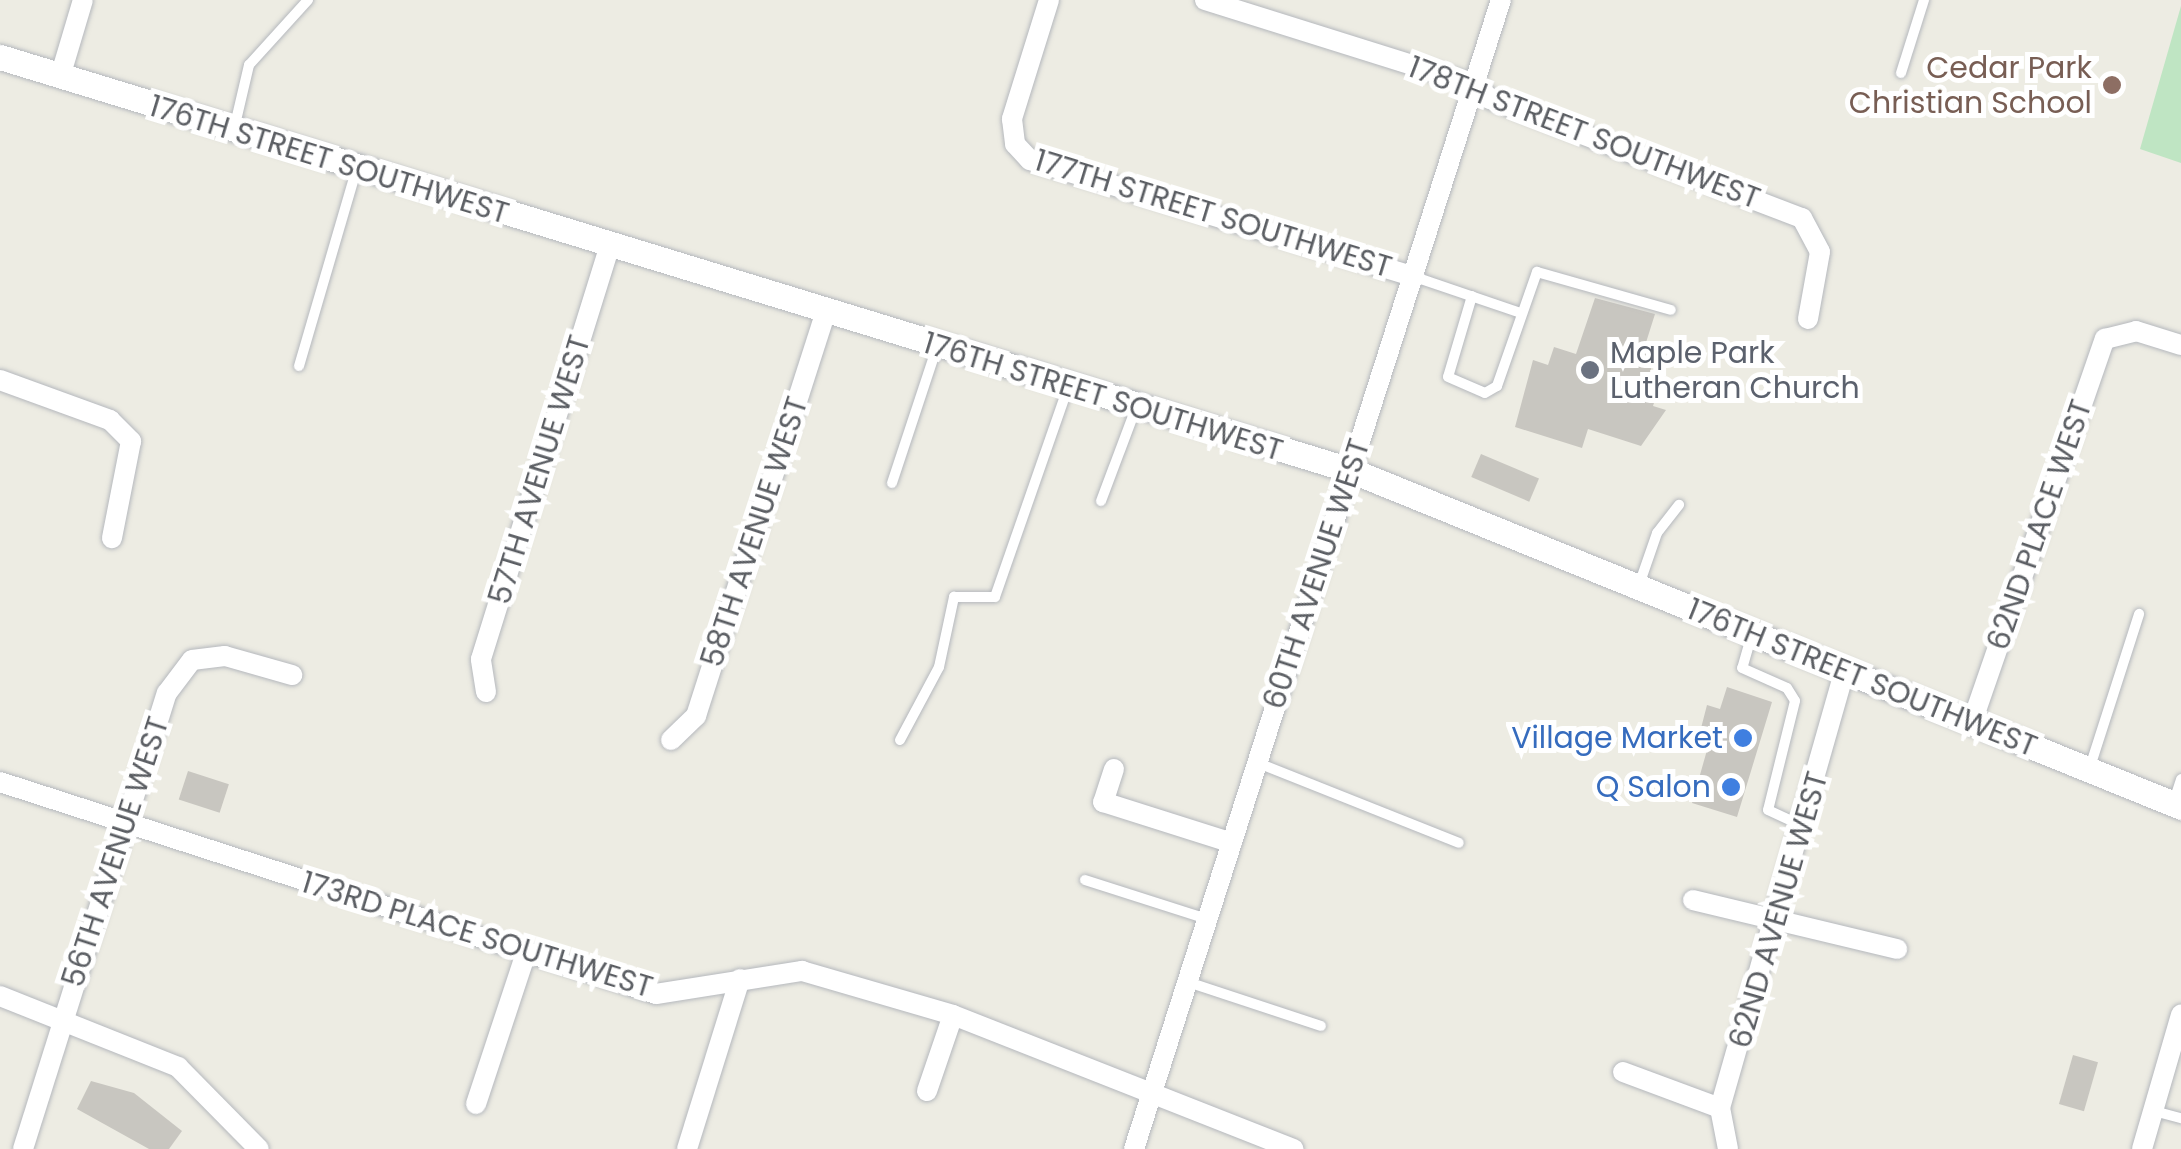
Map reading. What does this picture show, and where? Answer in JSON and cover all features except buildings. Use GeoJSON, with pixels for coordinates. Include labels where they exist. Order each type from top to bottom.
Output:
{"type":"FeatureCollection","features":[{"type":"Feature","properties":{"kind":"street"},"geometry":{"type":"LineString","coordinates":[[60,77],[84,0]]}},
{"type":"Feature","properties":{"kind":"street","name":"177TH STREET SOUTHWEST"},"geometry":{"type":"LineString","coordinates":[[1050,0],[1012,119],[1015,144],[1042,165],[1415,278]]}},
{"type":"Feature","properties":{"kind":"street","name":"178TH STREET SOUTHWEST"},"geometry":{"type":"LineString","coordinates":[[1206,0],[1476,85],[1490,99],[1802,218],[1820,252],[1808,319]]}},
{"type":"Feature","properties":{"kind":"street","name":"60TH AVENUE WEST"},"geometry":{"type":"LineString","coordinates":[[1134,1149],[1415,278],[1500,0]]}},
{"type":"Feature","properties":{"kind":"street","name":"176TH STREET SOUTHWEST"},"geometry":{"type":"LineString","coordinates":[[0,57],[608,248],[1350,470],[2177,806]]}},
{"type":"Feature","properties":{"kind":"street","name":"57TH AVENUE WEST"},"geometry":{"type":"LineString","coordinates":[[486,692],[481,659],[608,248]]}},
{"type":"Feature","properties":{"kind":"street","name":"58TH AVENUE WEST"},"geometry":{"type":"LineString","coordinates":[[670,740],[696,716],[825,314]]}},
{"type":"Feature","properties":{"kind":"street","name":"62ND PLACE WEST"},"geometry":{"type":"LineString","coordinates":[[1972,725],[2098,354],[2117,331],[2181,345]]}},
{"type":"Feature","properties":{"kind":"street"},"geometry":{"type":"LineString","coordinates":[[0,380],[110,420],[131,440],[112,538]]}},
{"type":"Feature","properties":{"kind":"street","name":"56TH AVENUE WEST"},"geometry":{"type":"LineString","coordinates":[[22,1149],[167,693],[192,660],[225,656],[292,675]]}},
{"type":"Feature","properties":{"kind":"street","name":"62ND AVENUE WEST"},"geometry":{"type":"LineString","coordinates":[[1728,1149],[1720,1108],[1778,926],[1844,670]]}},
{"type":"Feature","properties":{"kind":"street"},"geometry":{"type":"LineString","coordinates":[[1114,768],[1103,802],[1232,843]]}},
{"type":"Feature","properties":{"kind":"street","name":"173RD PLACE SOUTHWEST"},"geometry":{"type":"LineString","coordinates":[[0,782],[656,994],[802,971],[953,1016],[1294,1149]]}},
{"type":"Feature","properties":{"kind":"street"},"geometry":{"type":"LineString","coordinates":[[1693,900],[1778,926],[1897,949]]}},
{"type":"Feature","properties":{"kind":"street"},"geometry":{"type":"LineString","coordinates":[[476,1104],[526,953]]}},
{"type":"Feature","properties":{"kind":"street"},"geometry":{"type":"LineString","coordinates":[[688,1149],[740,978]]}},
{"type":"Feature","properties":{"kind":"street"},"geometry":{"type":"LineString","coordinates":[[0,996],[64,1016],[178,1067],[259,1149]]}},
{"type":"Feature","properties":{"kind":"street"},"geometry":{"type":"LineString","coordinates":[[2142,1149],[2181,1015]]}},
{"type":"Feature","properties":{"kind":"street"},"geometry":{"type":"LineString","coordinates":[[926,1092],[953,1016]]}},
{"type":"Feature","properties":{"kind":"street"},"geometry":{"type":"LineString","coordinates":[[1623,1072],[1720,1108]]}},
{"type":"Feature","properties":{"kind":"lane"},"geometry":{"type":"LineString","coordinates":[[234,130],[249,65],[308,0]]}},
{"type":"Feature","properties":{"kind":"lane"},"geometry":{"type":"LineString","coordinates":[[1901,72],[1924,0]]}},
{"type":"Feature","properties":{"kind":"lane"},"geometry":{"type":"LineString","coordinates":[[300,366],[357,167]]}},
{"type":"Feature","properties":{"kind":"lane"},"geometry":{"type":"LineString","coordinates":[[1472,296],[1448,378],[1484,393],[1497,386],[1529,280],[1545,270],[1671,310]]}},
{"type":"Feature","properties":{"kind":"lane"},"geometry":{"type":"LineString","coordinates":[[1415,278],[1518,312]]}},
{"type":"Feature","properties":{"kind":"lane"},"geometry":{"type":"LineString","coordinates":[[892,483],[937,348]]}},
{"type":"Feature","properties":{"kind":"lane"},"geometry":{"type":"LineString","coordinates":[[900,740],[938,667],[954,597],[995,597],[1068,386]]}},
{"type":"Feature","properties":{"kind":"lane"},"geometry":{"type":"LineString","coordinates":[[1101,501],[1137,407]]}},
{"type":"Feature","properties":{"kind":"lane"},"geometry":{"type":"LineString","coordinates":[[1638,586],[1656,532],[1679,505]]}},
{"type":"Feature","properties":{"kind":"lane"},"geometry":{"type":"LineString","coordinates":[[2089,771],[2140,614]]}},
{"type":"Feature","properties":{"kind":"lane"},"geometry":{"type":"LineString","coordinates":[[1752,632],[1742,668],[1788,688],[1795,702],[1768,810],[1803,826]]}},
{"type":"Feature","properties":{"kind":"lane"},"geometry":{"type":"LineString","coordinates":[[1257,763],[1459,843]]}},
{"type":"Feature","properties":{"kind":"lane"},"geometry":{"type":"LineString","coordinates":[[2177,806],[2181,779]]}},
{"type":"Feature","properties":{"kind":"lane"},"geometry":{"type":"LineString","coordinates":[[1085,880],[1208,919]]}},
{"type":"Feature","properties":{"kind":"lane"},"geometry":{"type":"LineString","coordinates":[[1188,982],[1320,1026]]}},
{"type":"Feature","properties":{"kind":"lane"},"geometry":{"type":"LineString","coordinates":[[2153,1110],[2181,1118]]}},
{"type":"Feature","properties":{"kind":"green space"},"geometry":{"type":"Polygon","coordinates":[[[2181,6],[2181,163],[2140,149],[2181,6]]]}},
{"type":"Feature","properties":{"kind":"place","name":"Cedar Park Christian School"},"geometry":{"type":"Point","coordinates":[2112,85]}},
{"type":"Feature","properties":{"kind":"place","name":"Maple Park Lutheran Church"},"geometry":{"type":"Point","coordinates":[1590,370]}},
{"type":"Feature","properties":{"kind":"place","name":"Village Market"},"geometry":{"type":"Point","coordinates":[1743,738]}},
{"type":"Feature","properties":{"kind":"place","name":"Q Salon"},"geometry":{"type":"Point","coordinates":[1731,787]}}]}
